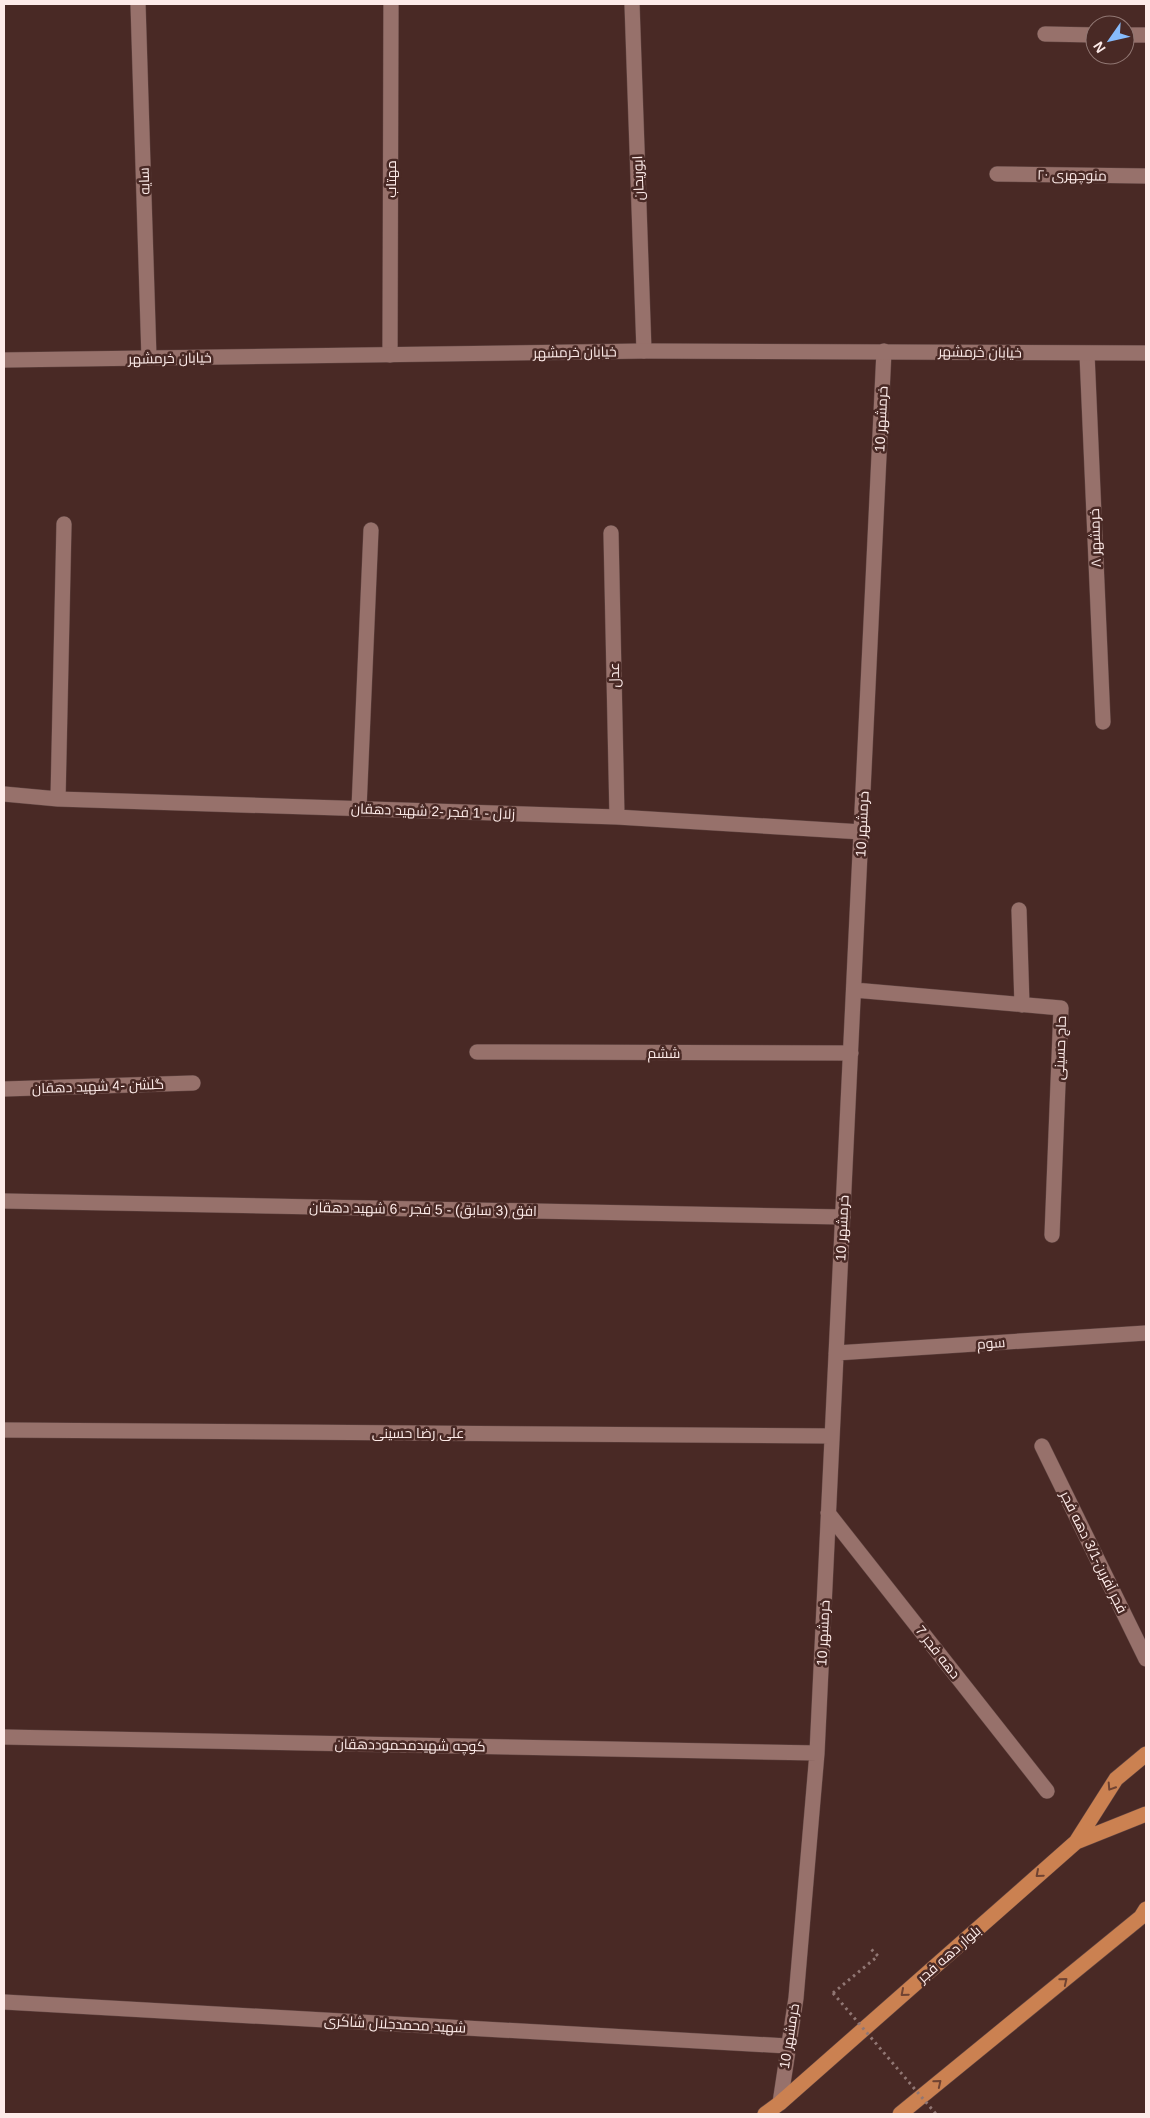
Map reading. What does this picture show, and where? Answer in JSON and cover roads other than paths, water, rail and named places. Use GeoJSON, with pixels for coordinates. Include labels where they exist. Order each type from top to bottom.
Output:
{"type":"FeatureCollection","features":[{"type":"Feature","properties":{"kind":"main road"},"geometry":{"type":"LineString","coordinates":[[1076,1842],[1116,1779],[1146,1754]]}},
{"type":"Feature","properties":{"kind":"main road","name":"بلوار دهه فجر"},"geometry":{"type":"LineString","coordinates":[[765,2114],[780,2103],[1076,1842],[1146,1814]]}},
{"type":"Feature","properties":{"kind":"main road"},"geometry":{"type":"LineString","coordinates":[[900,2114],[1145,1914]]}},
{"type":"Feature","properties":{"kind":"street","name":"سایه"},"geometry":{"type":"LineString","coordinates":[[138,4],[149,358]]}},
{"type":"Feature","properties":{"kind":"street","name":"مهتاب"},"geometry":{"type":"LineString","coordinates":[[390,355],[391,4]]}},
{"type":"Feature","properties":{"kind":"street","name":"ابوریحان"},"geometry":{"type":"LineString","coordinates":[[632,4],[644,352]]}},
{"type":"Feature","properties":{"kind":"street"},"geometry":{"type":"LineString","coordinates":[[1045,34],[1085,35]]}},
{"type":"Feature","properties":{"kind":"street","name":"منوچهری ۲۰"},"geometry":{"type":"LineString","coordinates":[[997,174],[1146,176]]}},
{"type":"Feature","properties":{"kind":"street","name":"خرمشهر 10"},"geometry":{"type":"LineString","coordinates":[[780,2103],[787,2046],[796,1998],[816,1753],[884,351]]}},
{"type":"Feature","properties":{"kind":"street","name":"خیابان خرمشهر"},"geometry":{"type":"LineString","coordinates":[[4,360],[644,352],[1146,353]]}},
{"type":"Feature","properties":{"kind":"street","name":"خرمشهر ۸"},"geometry":{"type":"LineString","coordinates":[[1087,354],[1103,722]]}},
{"type":"Feature","properties":{"kind":"street"},"geometry":{"type":"LineString","coordinates":[[58,799],[64,524]]}},
{"type":"Feature","properties":{"kind":"street"},"geometry":{"type":"LineString","coordinates":[[360,808],[371,530]]}},
{"type":"Feature","properties":{"kind":"street","name":"عدل"},"geometry":{"type":"LineString","coordinates":[[611,534],[617,817]]}},
{"type":"Feature","properties":{"kind":"street","name":"زلال - 1 فجر -2 شهید دهقان"},"geometry":{"type":"LineString","coordinates":[[4,794],[58,799],[617,817],[862,832]]}},
{"type":"Feature","properties":{"kind":"street"},"geometry":{"type":"LineString","coordinates":[[1020,910],[1022,1005]]}},
{"type":"Feature","properties":{"kind":"street","name":"حاج حسینی"},"geometry":{"type":"LineString","coordinates":[[854,990],[1061,1008],[1052,1235]]}},
{"type":"Feature","properties":{"kind":"street","name":"ششم"},"geometry":{"type":"LineString","coordinates":[[477,1052],[851,1053]]}},
{"type":"Feature","properties":{"kind":"street","name":"گلشن -4 شهید دهقان"},"geometry":{"type":"LineString","coordinates":[[4,1089],[193,1083]]}},
{"type":"Feature","properties":{"kind":"street","name":"افق (3 سابق) - 5 فجر - 6 شهید دهقان"},"geometry":{"type":"LineString","coordinates":[[4,1201],[843,1217]]}},
{"type":"Feature","properties":{"kind":"street","name":"سوم"},"geometry":{"type":"LineString","coordinates":[[836,1353],[1146,1333]]}},
{"type":"Feature","properties":{"kind":"street","name":"علی رضا حسینی"},"geometry":{"type":"LineString","coordinates":[[4,1430],[832,1436]]}},
{"type":"Feature","properties":{"kind":"street","name":"فجر آفرین-3/1 دهه فجر"},"geometry":{"type":"LineString","coordinates":[[1042,1446],[1146,1659]]}},
{"type":"Feature","properties":{"kind":"street","name":"دهه فجر 7"},"geometry":{"type":"LineString","coordinates":[[828,1513],[1047,1791]]}},
{"type":"Feature","properties":{"kind":"street","name":"کوچه شهیدمحموددهقان"},"geometry":{"type":"LineString","coordinates":[[4,1737],[816,1753]]}},
{"type":"Feature","properties":{"kind":"street","name":"شهید محمدجلال شاکری"},"geometry":{"type":"LineString","coordinates":[[4,2002],[787,2046]]}}]}
